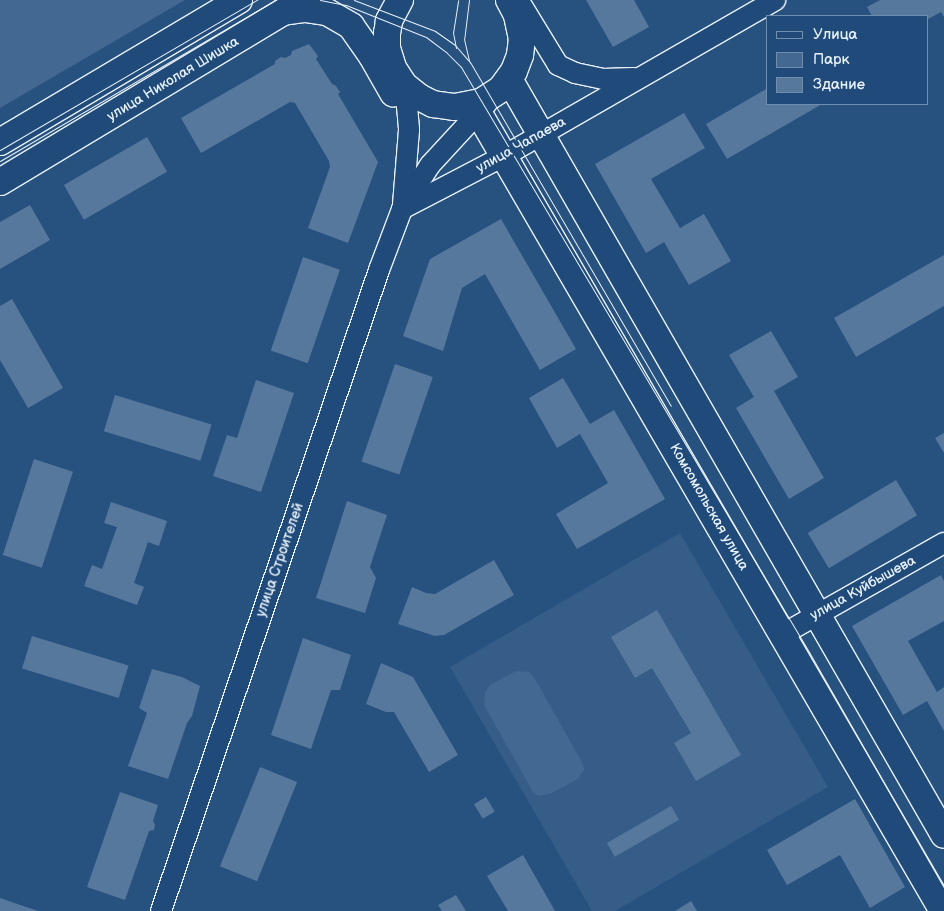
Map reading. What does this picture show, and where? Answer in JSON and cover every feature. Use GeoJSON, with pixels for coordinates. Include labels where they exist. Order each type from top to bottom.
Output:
{"type":"FeatureCollection","features":[{"type":"Feature","properties":{"kind":"main road"},"geometry":{"type":"LineString","coordinates":[[0,142],[239,0]]}},
{"type":"Feature","properties":{"kind":"main road"},"geometry":{"type":"LineString","coordinates":[[393,76],[387,33],[390,21],[400,0]]}},
{"type":"Feature","properties":{"kind":"main road"},"geometry":{"type":"LineString","coordinates":[[476,108],[505,84],[520,55],[514,6]]}},
{"type":"Feature","properties":{"kind":"main road","name":"улица Николая Шишка"},"geometry":{"type":"LineString","coordinates":[[0,182],[283,12],[305,9],[327,12],[351,26],[372,56],[419,97],[433,104],[476,108]]}},
{"type":"Feature","properties":{"kind":"main road"},"geometry":{"type":"LineString","coordinates":[[505,84],[541,134],[944,834]]}},
{"type":"Feature","properties":{"kind":"main road","name":"Комсомольская улица"},"geometry":{"type":"LineString","coordinates":[[476,108],[943,911]]}},
{"type":"Feature","properties":{"kind":"street","name":"улица Чапаева"},"geometry":{"type":"LineString","coordinates":[[402,209],[504,156],[775,0]]}},
{"type":"Feature","properties":{"kind":"street","name":"улица Чапаева"},"geometry":{"type":"LineString","coordinates":[[514,6],[530,39],[558,65],[575,73],[603,80],[639,77]]}},
{"type":"Feature","properties":{"kind":"street","name":"улица Строителей"},"geometry":{"type":"LineString","coordinates":[[393,76],[407,141],[402,209]]}},
{"type":"Feature","properties":{"kind":"street","name":"улица Строителей"},"geometry":{"type":"LineString","coordinates":[[160,911],[379,270],[402,209],[430,165],[476,108]]}},
{"type":"Feature","properties":{"kind":"street","name":"улица Куйбышева"},"geometry":{"type":"LineString","coordinates":[[782,634],[944,543]]}},
{"type":"Feature","properties":{"kind":"shaded area"},"geometry":{"type":"Polygon","coordinates":[[[680,533],[828,787],[615,911],[592,911],[450,667],[680,533]]]}},
{"type":"Feature","properties":{"kind":"green space"},"geometry":{"type":"Polygon","coordinates":[[[0,0],[185,0],[0,108],[0,0]]]}},
{"type":"Feature","properties":{"kind":"green space"},"geometry":{"type":"Polygon","coordinates":[[[516,671],[529,672],[534,677],[583,764],[584,770],[578,779],[550,794],[538,796],[533,792],[484,705],[485,692],[490,685],[516,671]]]}},
{"type":"Feature","properties":{"kind":"building"},"geometry":{"type":"Polygon","coordinates":[[[586,0],[634,0],[649,27],[613,47],[586,0]]]}},
{"type":"Feature","properties":{"kind":"building"},"geometry":{"type":"Polygon","coordinates":[[[880,0],[944,0],[944,17],[941,12],[929,18],[929,15],[871,15],[867,7],[880,0]]]}},
{"type":"Feature","properties":{"kind":"building"},"geometry":{"type":"Polygon","coordinates":[[[309,44],[318,56],[316,59],[332,84],[340,92],[338,94],[378,162],[348,243],[308,228],[330,167],[329,161],[295,103],[290,102],[201,153],[181,118],[275,64],[275,61],[281,57],[285,58],[291,55],[292,51],[309,44]]]}},
{"type":"Feature","properties":{"kind":"building"},"geometry":{"type":"Polygon","coordinates":[[[766,89],[766,105],[820,105],[727,159],[706,124],[766,89]]]}},
{"type":"Feature","properties":{"kind":"building"},"geometry":{"type":"Polygon","coordinates":[[[684,113],[705,148],[651,179],[680,228],[704,214],[731,261],[689,285],[664,242],[646,253],[595,164],[684,113]]]}},
{"type":"Feature","properties":{"kind":"building"},"geometry":{"type":"Polygon","coordinates":[[[147,137],[167,172],[84,220],[64,185],[147,137]]]}},
{"type":"Feature","properties":{"kind":"building"},"geometry":{"type":"Polygon","coordinates":[[[30,205],[50,240],[0,269],[0,222],[30,205]]]}},
{"type":"Feature","properties":{"kind":"building"},"geometry":{"type":"Polygon","coordinates":[[[501,219],[576,349],[540,370],[485,274],[462,288],[443,351],[403,336],[430,259],[501,219]]]}},
{"type":"Feature","properties":{"kind":"building"},"geometry":{"type":"Polygon","coordinates":[[[944,255],[944,306],[856,357],[834,318],[944,255]]]}},
{"type":"Feature","properties":{"kind":"building"},"geometry":{"type":"Polygon","coordinates":[[[303,257],[340,270],[308,363],[271,351],[303,257]]]}},
{"type":"Feature","properties":{"kind":"building"},"geometry":{"type":"Polygon","coordinates":[[[12,299],[63,388],[28,408],[0,360],[0,306],[12,299]]]}},
{"type":"Feature","properties":{"kind":"building"},"geometry":{"type":"Polygon","coordinates":[[[771,331],[798,377],[774,391],[824,478],[789,499],[736,408],[754,397],[729,355],[771,331]]]}},
{"type":"Feature","properties":{"kind":"building"},"geometry":{"type":"Polygon","coordinates":[[[395,364],[433,377],[399,474],[361,461],[395,364]]]}},
{"type":"Feature","properties":{"kind":"building"},"geometry":{"type":"Polygon","coordinates":[[[563,378],[590,424],[614,410],[665,499],[577,549],[556,514],[608,483],[580,434],[557,448],[529,398],[563,378]]]}},
{"type":"Feature","properties":{"kind":"building"},"geometry":{"type":"Polygon","coordinates":[[[256,380],[294,393],[261,492],[213,476],[227,435],[237,438],[256,380]]]}},
{"type":"Feature","properties":{"kind":"building"},"geometry":{"type":"Polygon","coordinates":[[[115,395],[212,425],[200,461],[104,431],[115,395]]]}},
{"type":"Feature","properties":{"kind":"building"},"geometry":{"type":"Polygon","coordinates":[[[944,433],[944,453],[935,438],[944,433]]]}},
{"type":"Feature","properties":{"kind":"building"},"geometry":{"type":"Polygon","coordinates":[[[34,459],[73,472],[42,568],[3,555],[34,459]]]}},
{"type":"Feature","properties":{"kind":"building"},"geometry":{"type":"Polygon","coordinates":[[[896,480],[917,515],[829,568],[808,533],[896,480]]]}},
{"type":"Feature","properties":{"kind":"building"},"geometry":{"type":"Polygon","coordinates":[[[347,501],[387,515],[370,567],[376,578],[365,613],[316,598],[347,501]]]}},
{"type":"Feature","properties":{"kind":"building"},"geometry":{"type":"Polygon","coordinates":[[[111,502],[167,521],[159,546],[148,542],[134,583],[144,587],[137,605],[84,586],[92,565],[102,569],[117,527],[104,523],[111,502]]]}},
{"type":"Feature","properties":{"kind":"building"},"geometry":{"type":"Polygon","coordinates":[[[494,560],[514,595],[444,635],[435,636],[398,624],[412,587],[426,593],[435,594],[494,560]]]}},
{"type":"Feature","properties":{"kind":"building"},"geometry":{"type":"Polygon","coordinates":[[[941,575],[944,581],[944,621],[908,641],[937,692],[944,687],[944,731],[927,701],[903,715],[852,626],[941,575]]]}},
{"type":"Feature","properties":{"kind":"building"},"geometry":{"type":"Polygon","coordinates":[[[657,610],[741,755],[696,781],[674,743],[691,733],[652,668],[635,678],[611,637],[657,610]]]}},
{"type":"Feature","properties":{"kind":"building"},"geometry":{"type":"Polygon","coordinates":[[[32,636],[129,666],[119,698],[22,669],[32,636]]]}},
{"type":"Feature","properties":{"kind":"building"},"geometry":{"type":"Polygon","coordinates":[[[303,638],[351,655],[340,690],[331,690],[311,749],[271,735],[303,638]]]}},
{"type":"Feature","properties":{"kind":"building"},"geometry":{"type":"Polygon","coordinates":[[[381,663],[413,677],[458,755],[429,772],[394,712],[386,712],[366,704],[381,663]]]}},
{"type":"Feature","properties":{"kind":"building"},"geometry":{"type":"Polygon","coordinates":[[[152,669],[182,677],[200,686],[192,716],[187,723],[168,779],[128,766],[147,713],[139,708],[152,669]]]}},
{"type":"Feature","properties":{"kind":"building"},"geometry":{"type":"Polygon","coordinates":[[[260,767],[297,782],[257,881],[220,866],[260,767]]]}},
{"type":"Feature","properties":{"kind":"building"},"geometry":{"type":"Polygon","coordinates":[[[120,792],[158,805],[153,821],[155,825],[154,830],[149,831],[125,900],[87,887],[120,792]]]}},
{"type":"Feature","properties":{"kind":"building"},"geometry":{"type":"Polygon","coordinates":[[[486,797],[495,812],[483,819],[474,804],[486,797]]]}},
{"type":"Feature","properties":{"kind":"building"},"geometry":{"type":"Polygon","coordinates":[[[855,799],[905,887],[870,908],[840,855],[787,885],[767,850],[855,799]]]}},
{"type":"Feature","properties":{"kind":"building"},"geometry":{"type":"Polygon","coordinates":[[[671,806],[679,820],[615,857],[607,843],[671,806]]]}},
{"type":"Feature","properties":{"kind":"building"},"geometry":{"type":"Polygon","coordinates":[[[523,855],[555,911],[508,911],[487,876],[523,855]]]}},
{"type":"Feature","properties":{"kind":"building"},"geometry":{"type":"Polygon","coordinates":[[[456,895],[466,911],[442,911],[438,905],[456,895]]]}},
{"type":"Feature","properties":{"kind":"building"},"geometry":{"type":"Polygon","coordinates":[[[0,898],[38,911],[0,911],[0,898]]]}},
{"type":"Feature","properties":{"kind":"building"},"geometry":{"type":"Polygon","coordinates":[[[691,901],[697,911],[675,911],[691,901]]]}},
{"type":"Feature","properties":{"kind":"tram line"},"geometry":{"type":"LineString","coordinates":[[0,150],[257,0]]}},
{"type":"Feature","properties":{"kind":"tram line"},"geometry":{"type":"LineString","coordinates":[[0,161],[276,0]]}},
{"type":"Feature","properties":{"kind":"tram line"},"geometry":{"type":"LineString","coordinates":[[320,0],[346,5],[426,37],[447,53],[461,67],[809,652],[944,888]]}},
{"type":"Feature","properties":{"kind":"tram line"},"geometry":{"type":"LineString","coordinates":[[354,0],[435,31],[455,45],[470,62],[671,406]]}},
{"type":"Feature","properties":{"kind":"tram line"},"geometry":{"type":"LineString","coordinates":[[456,48],[453,33],[458,0]]}},
{"type":"Feature","properties":{"kind":"tram line"},"geometry":{"type":"LineString","coordinates":[[469,0],[464,39],[469,60]]}}]}
